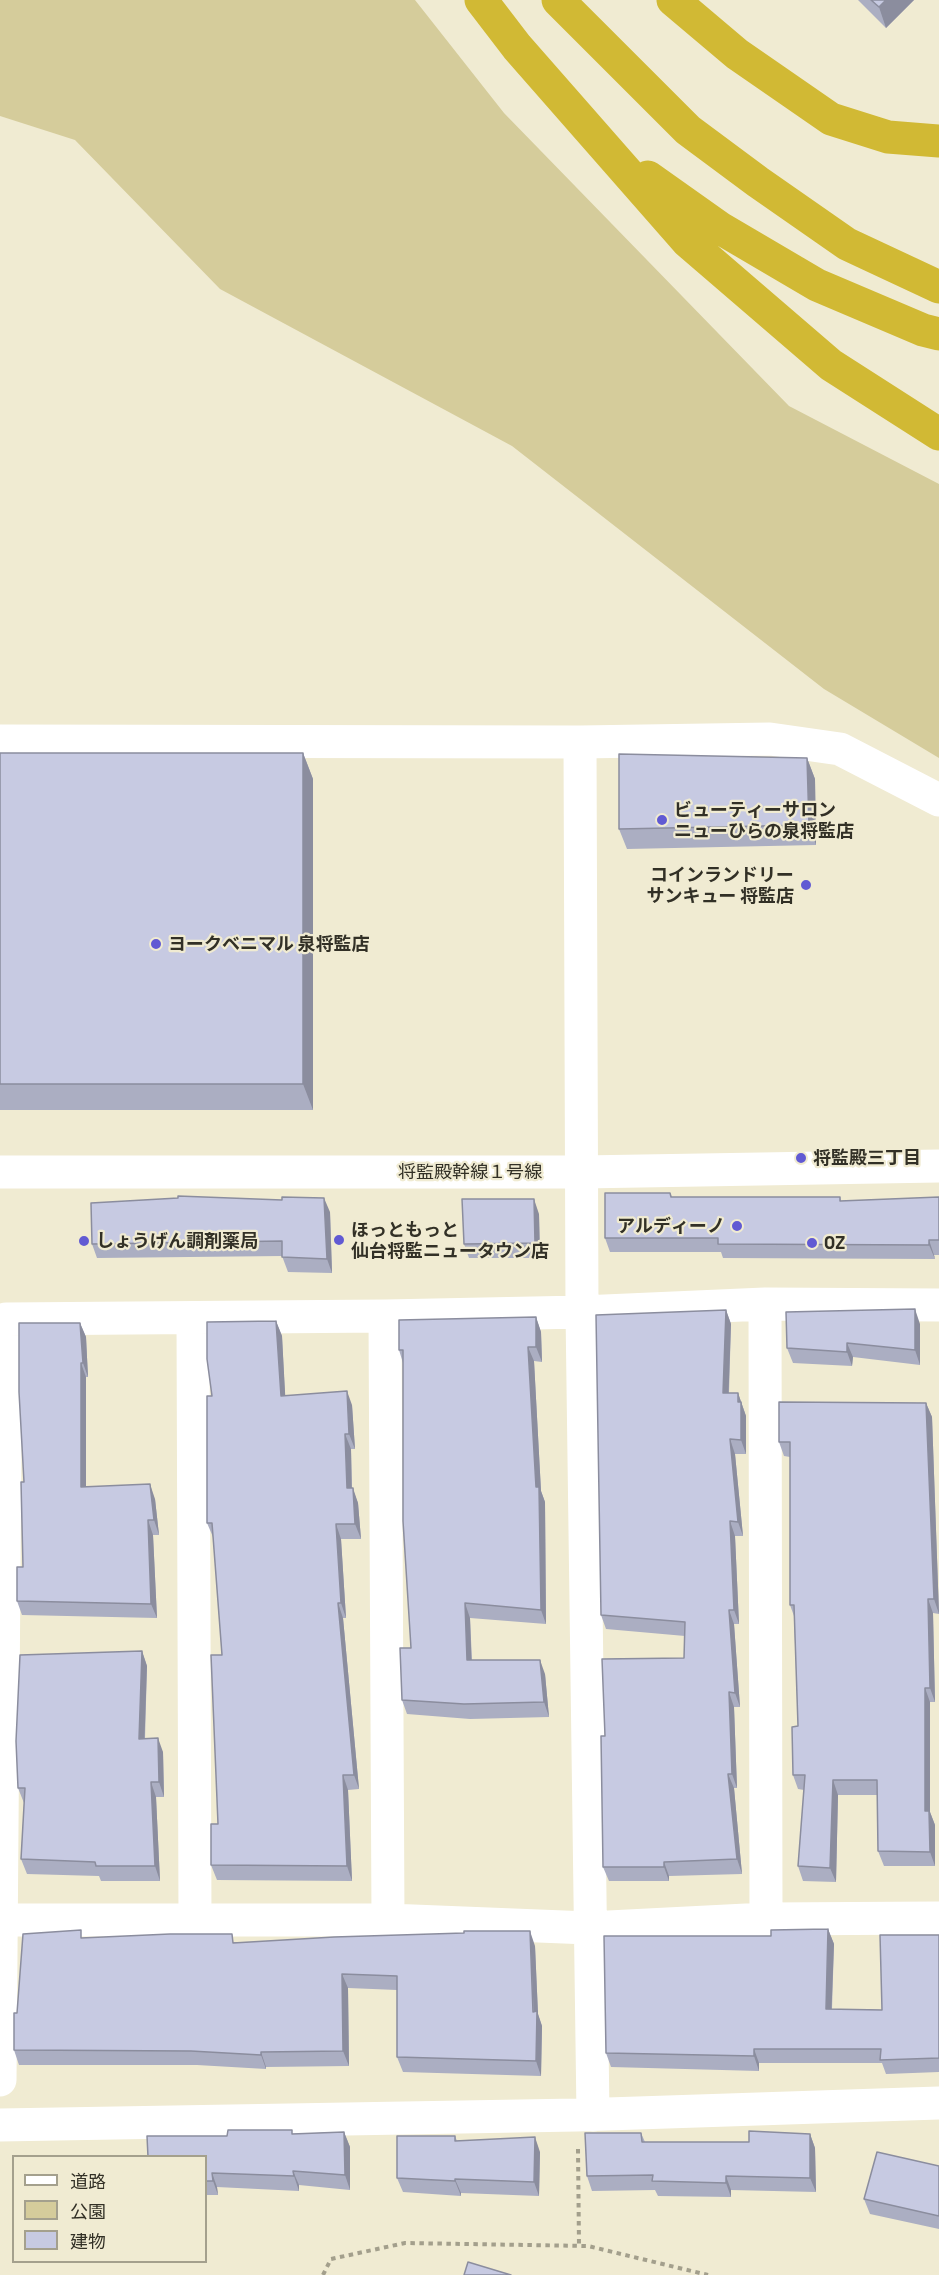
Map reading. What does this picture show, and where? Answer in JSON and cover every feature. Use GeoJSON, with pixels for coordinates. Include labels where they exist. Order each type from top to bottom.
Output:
{"type":"FeatureCollection","features":[{"type":"Feature","properties":{"kind":"highway"},"geometry":{"type":"LineString","coordinates":[[481,0],[517,47],[688,242],[831,365],[939,434]]}},
{"type":"Feature","properties":{"kind":"highway"},"geometry":{"type":"LineString","coordinates":[[558,0],[697,137],[847,244],[939,287]]}},
{"type":"Feature","properties":{"kind":"highway"},"geometry":{"type":"LineString","coordinates":[[673,0],[737,54],[831,119],[888,137],[939,141]]}},
{"type":"Feature","properties":{"kind":"highway"},"geometry":{"type":"LineString","coordinates":[[517,47],[647,176],[720,228],[817,285],[923,330],[939,334]]}},
{"type":"Feature","properties":{"kind":"street"},"geometry":{"type":"LineString","coordinates":[[0,741],[580,742],[770,739],[840,749],[939,800]]}},
{"type":"Feature","properties":{"kind":"street"},"geometry":{"type":"LineString","coordinates":[[580,742],[582,1312],[589,1928],[585,2115]]}},
{"type":"Feature","properties":{"kind":"street","name":"将監殿幹線１号線"},"geometry":{"type":"LineString","coordinates":[[0,1172],[582,1172],[939,1166]]}},
{"type":"Feature","properties":{"kind":"street"},"geometry":{"type":"LineString","coordinates":[[765,1304],[766,1919]]}},
{"type":"Feature","properties":{"kind":"street"},"geometry":{"type":"LineString","coordinates":[[0,2080],[6,1319],[385,1316],[582,1312],[765,1304],[939,1305]]}},
{"type":"Feature","properties":{"kind":"street"},"geometry":{"type":"LineString","coordinates":[[385,1316],[388,1920]]}},
{"type":"Feature","properties":{"kind":"street"},"geometry":{"type":"LineString","coordinates":[[193,1318],[195,1920]]}},
{"type":"Feature","properties":{"kind":"street"},"geometry":{"type":"LineString","coordinates":[[3,1920],[388,1920],[589,1928],[766,1919],[939,1918]]}},
{"type":"Feature","properties":{"kind":"street"},"geometry":{"type":"LineString","coordinates":[[0,2125],[585,2115],[939,2103]]}},
{"type":"Feature","properties":{"kind":"path"},"geometry":{"type":"LineString","coordinates":[[579,2246],[585,2115]]}},
{"type":"Feature","properties":{"kind":"path"},"geometry":{"type":"LineString","coordinates":[[323,2275],[331,2259],[405,2242],[588,2246],[708,2275]]}},
{"type":"Feature","properties":{"kind":"green space"},"geometry":{"type":"Polygon","coordinates":[[[0,0],[415,0],[504,113],[789,406],[939,484],[939,758],[824,689],[512,446],[220,289],[75,140],[0,116],[0,0]]]}},
{"type":"Feature","properties":{"kind":"building"},"geometry":{"type":"Polygon","coordinates":[[[871,0],[886,0],[879,7],[871,0]]]}},
{"type":"Feature","properties":{"kind":"building","name":"ヨークベニマル 泉将監店"},"geometry":{"type":"Polygon","coordinates":[[[0,753],[303,753],[303,1084],[0,1084],[0,753]]]}},
{"type":"Feature","properties":{"kind":"building"},"geometry":{"type":"Polygon","coordinates":[[[619,754],[807,758],[809,825],[619,829],[619,754]]]}},
{"type":"Feature","properties":{"kind":"building"},"geometry":{"type":"Polygon","coordinates":[[[605,1193],[670,1193],[671,1197],[840,1197],[840,1201],[939,1197],[939,1240],[929,1240],[929,1245],[718,1244],[718,1238],[605,1238],[605,1193]]]}},
{"type":"Feature","properties":{"kind":"building"},"geometry":{"type":"Polygon","coordinates":[[[178,1196],[282,1200],[282,1197],[324,1198],[327,1259],[282,1257],[282,1241],[92,1244],[91,1203],[178,1198],[178,1196]]]}},
{"type":"Feature","properties":{"kind":"building"},"geometry":{"type":"Polygon","coordinates":[[[462,1199],[534,1199],[535,1243],[464,1244],[462,1199]]]}},
{"type":"Feature","properties":{"kind":"building"},"geometry":{"type":"Polygon","coordinates":[[[915,1309],[915,1350],[847,1343],[847,1352],[787,1348],[786,1312],[915,1309]]]}},
{"type":"Feature","properties":{"kind":"building"},"geometry":{"type":"Polygon","coordinates":[[[726,1310],[723,1393],[738,1393],[738,1402],[741,1402],[741,1440],[730,1439],[738,1522],[730,1521],[734,1610],[729,1610],[735,1693],[729,1692],[732,1774],[728,1774],[737,1859],[664,1862],[664,1867],[603,1867],[601,1736],[605,1736],[602,1659],[684,1658],[685,1622],[601,1615],[596,1315],[726,1310]]]}},
{"type":"Feature","properties":{"kind":"building"},"geometry":{"type":"Polygon","coordinates":[[[536,1317],[536,1347],[528,1347],[536,1487],[539,1487],[541,1610],[465,1603],[467,1660],[540,1660],[544,1702],[464,1704],[402,1700],[400,1648],[411,1648],[403,1521],[403,1350],[399,1350],[399,1320],[536,1317]]]}},
{"type":"Feature","properties":{"kind":"building"},"geometry":{"type":"Polygon","coordinates":[[[276,1321],[281,1396],[347,1391],[349,1434],[345,1434],[347,1488],[353,1488],[355,1524],[336,1524],[341,1603],[338,1603],[354,1775],[343,1775],[347,1866],[211,1865],[211,1824],[218,1824],[211,1655],[222,1655],[212,1523],[207,1523],[207,1396],[212,1396],[207,1359],[207,1322],[276,1321]]]}},
{"type":"Feature","properties":{"kind":"building"},"geometry":{"type":"Polygon","coordinates":[[[19,1323],[80,1323],[83,1363],[81,1363],[81,1487],[150,1484],[154,1520],[148,1520],[151,1604],[17,1601],[17,1567],[23,1567],[21,1482],[24,1482],[19,1392],[19,1323]]]}},
{"type":"Feature","properties":{"kind":"building"},"geometry":{"type":"Polygon","coordinates":[[[779,1402],[926,1403],[934,1599],[928,1599],[930,1688],[925,1688],[925,1811],[929,1811],[930,1852],[878,1851],[877,1780],[833,1780],[830,1868],[798,1866],[805,1775],[793,1775],[792,1727],[798,1726],[794,1605],[790,1605],[790,1442],[779,1442],[779,1402]]]}},
{"type":"Feature","properties":{"kind":"building"},"geometry":{"type":"Polygon","coordinates":[[[142,1651],[139,1739],[158,1738],[159,1782],[151,1782],[155,1866],[96,1866],[95,1862],[21,1859],[25,1788],[18,1788],[16,1741],[20,1655],[142,1651]]]}},
{"type":"Feature","properties":{"kind":"building"},"geometry":{"type":"Polygon","coordinates":[[[828,1929],[826,2009],[882,2010],[880,1935],[939,1935],[939,2058],[880,2060],[881,2049],[754,2049],[754,2056],[606,2053],[604,1936],[771,1936],[771,1930],[828,1929]]]}},
{"type":"Feature","properties":{"kind":"building"},"geometry":{"type":"Polygon","coordinates":[[[81,1930],[81,1938],[232,1934],[233,1943],[464,1933],[464,1931],[530,1931],[533,2012],[537,2011],[536,2061],[397,2057],[397,1976],[342,1974],[343,2051],[261,2052],[261,2055],[191,2051],[14,2050],[14,2013],[17,2013],[23,1934],[81,1930]]]}},
{"type":"Feature","properties":{"kind":"building"},"geometry":{"type":"Polygon","coordinates":[[[228,2130],[292,2130],[292,2134],[344,2132],[345,2175],[293,2171],[294,2176],[212,2173],[213,2181],[207,2181],[207,2155],[148,2155],[147,2136],[227,2136],[228,2130]]]}},
{"type":"Feature","properties":{"kind":"building"},"geometry":{"type":"Polygon","coordinates":[[[749,2131],[810,2134],[810,2178],[726,2176],[726,2183],[652,2181],[653,2175],[587,2176],[585,2133],[641,2133],[642,2142],[749,2142],[749,2131]]]}},
{"type":"Feature","properties":{"kind":"building"},"geometry":{"type":"Polygon","coordinates":[[[397,2136],[455,2136],[455,2141],[535,2137],[534,2182],[397,2178],[397,2136]]]}},
{"type":"Feature","properties":{"kind":"building"},"geometry":{"type":"Polygon","coordinates":[[[877,2152],[939,2166],[939,2216],[864,2199],[877,2152]]]}},
{"type":"Feature","properties":{"kind":"building"},"geometry":{"type":"Polygon","coordinates":[[[468,2262],[511,2275],[464,2275],[468,2262]]]}},
{"type":"Feature","properties":{"kind":"place","name":"ビューティーサロン ニューひらの泉将監店"},"geometry":{"type":"Point","coordinates":[662,820]}},
{"type":"Feature","properties":{"kind":"place","name":"コインランドリー サンキュー 将監店"},"geometry":{"type":"Point","coordinates":[806,885]}},
{"type":"Feature","properties":{"kind":"place","name":"ヨークベニマル 泉将監店"},"geometry":{"type":"Point","coordinates":[156,944]}},
{"type":"Feature","properties":{"kind":"place","name":"将監殿三丁目"},"geometry":{"type":"Point","coordinates":[801,1158]}},
{"type":"Feature","properties":{"kind":"place","name":"アルディーノ"},"geometry":{"type":"Point","coordinates":[737,1226]}},
{"type":"Feature","properties":{"kind":"place","name":"ほっともっと 仙台将監ニュータウン店"},"geometry":{"type":"Point","coordinates":[339,1240]}},
{"type":"Feature","properties":{"kind":"place","name":"しょうげん調剤薬局"},"geometry":{"type":"Point","coordinates":[84,1241]}},
{"type":"Feature","properties":{"kind":"place","name":"OZ"},"geometry":{"type":"Point","coordinates":[812,1243]}}]}
